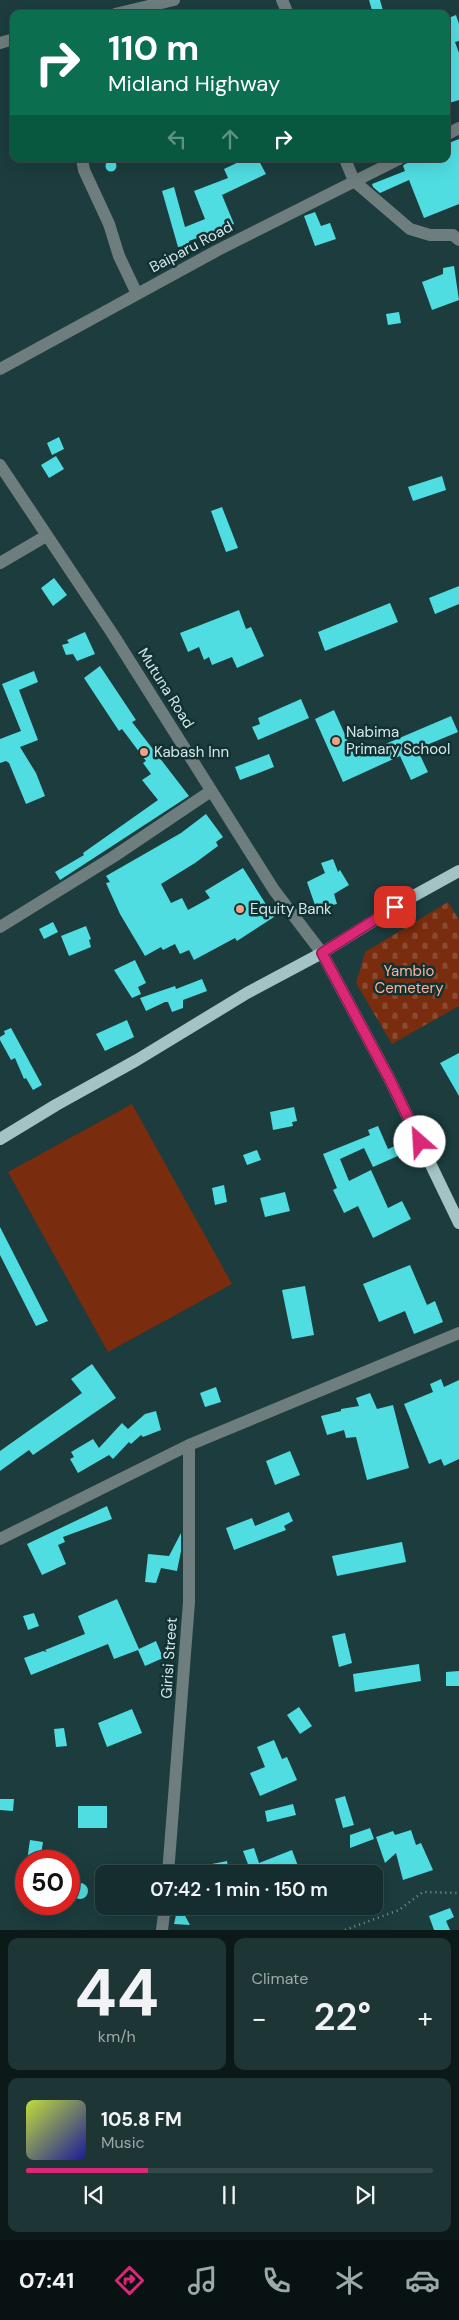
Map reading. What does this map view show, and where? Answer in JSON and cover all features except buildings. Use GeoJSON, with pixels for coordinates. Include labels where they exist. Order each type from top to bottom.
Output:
{"type":"FeatureCollection","features":[{"type":"Feature","properties":{"kind":"main road"},"geometry":{"type":"LineString","coordinates":[[0,1139],[137,1060],[247,993],[322,953],[410,898],[459,871]]}},
{"type":"Feature","properties":{"kind":"main road"},"geometry":{"type":"LineString","coordinates":[[322,953],[389,1078],[459,1223]]}},
{"type":"Feature","properties":{"kind":"street"},"geometry":{"type":"LineString","coordinates":[[131,10],[174,0]]}},
{"type":"Feature","properties":{"kind":"street"},"geometry":{"type":"LineString","coordinates":[[83,162],[84,170],[109,224],[118,256],[136,294]]}},
{"type":"Feature","properties":{"kind":"street"},"geometry":{"type":"LineString","coordinates":[[346,162],[354,181],[410,229],[430,235],[454,235],[459,240]]}},
{"type":"Feature","properties":{"kind":"street","name":"Baiparu Road"},"geometry":{"type":"LineString","coordinates":[[0,369],[218,250],[393,162]]}},
{"type":"Feature","properties":{"kind":"street","name":"Mutuna Road"},"geometry":{"type":"LineString","coordinates":[[0,465],[112,633],[274,890],[322,953]]}},
{"type":"Feature","properties":{"kind":"street"},"geometry":{"type":"LineString","coordinates":[[0,563],[46,536]]}},
{"type":"Feature","properties":{"kind":"street"},"geometry":{"type":"LineString","coordinates":[[0,927],[113,857],[212,791]]}},
{"type":"Feature","properties":{"kind":"street"},"geometry":{"type":"LineString","coordinates":[[0,1539],[189,1445],[459,1333]]}},
{"type":"Feature","properties":{"kind":"street","name":"Girisi Street"},"geometry":{"type":"LineString","coordinates":[[169,1865],[189,1602],[189,1445]]}},
{"type":"Feature","properties":{"kind":"street"},"geometry":{"type":"LineString","coordinates":[[162,1930],[164,1915]]}},
{"type":"Feature","properties":{"kind":"path"},"geometry":{"type":"LineString","coordinates":[[345,1930],[399,1910],[423,1892],[459,1893]]}},
{"type":"Feature","properties":{"kind":"green space","name":"Yambio Cemetery"},"geometry":{"type":"Polygon","coordinates":[[[448,902],[459,920],[459,1006],[392,1044],[356,983],[365,952],[448,902]]]}},
{"type":"Feature","properties":{"kind":"green space"},"geometry":{"type":"Polygon","coordinates":[[[132,1104],[232,1284],[108,1352],[8,1172],[132,1104]]]}},
{"type":"Feature","properties":{"kind":"place","name":"Nabima Primary School"},"geometry":{"type":"Point","coordinates":[336,741]}},
{"type":"Feature","properties":{"kind":"place","name":"Kabash Inn"},"geometry":{"type":"Point","coordinates":[144,752]}},
{"type":"Feature","properties":{"kind":"place","name":"Equity Bank"},"geometry":{"type":"Point","coordinates":[240,909]}},
{"type":"Feature","properties":{"kind":"route"},"geometry":{"type":"LineString","coordinates":[[395,907],[322,953],[389,1078],[420,1142]]}}]}
